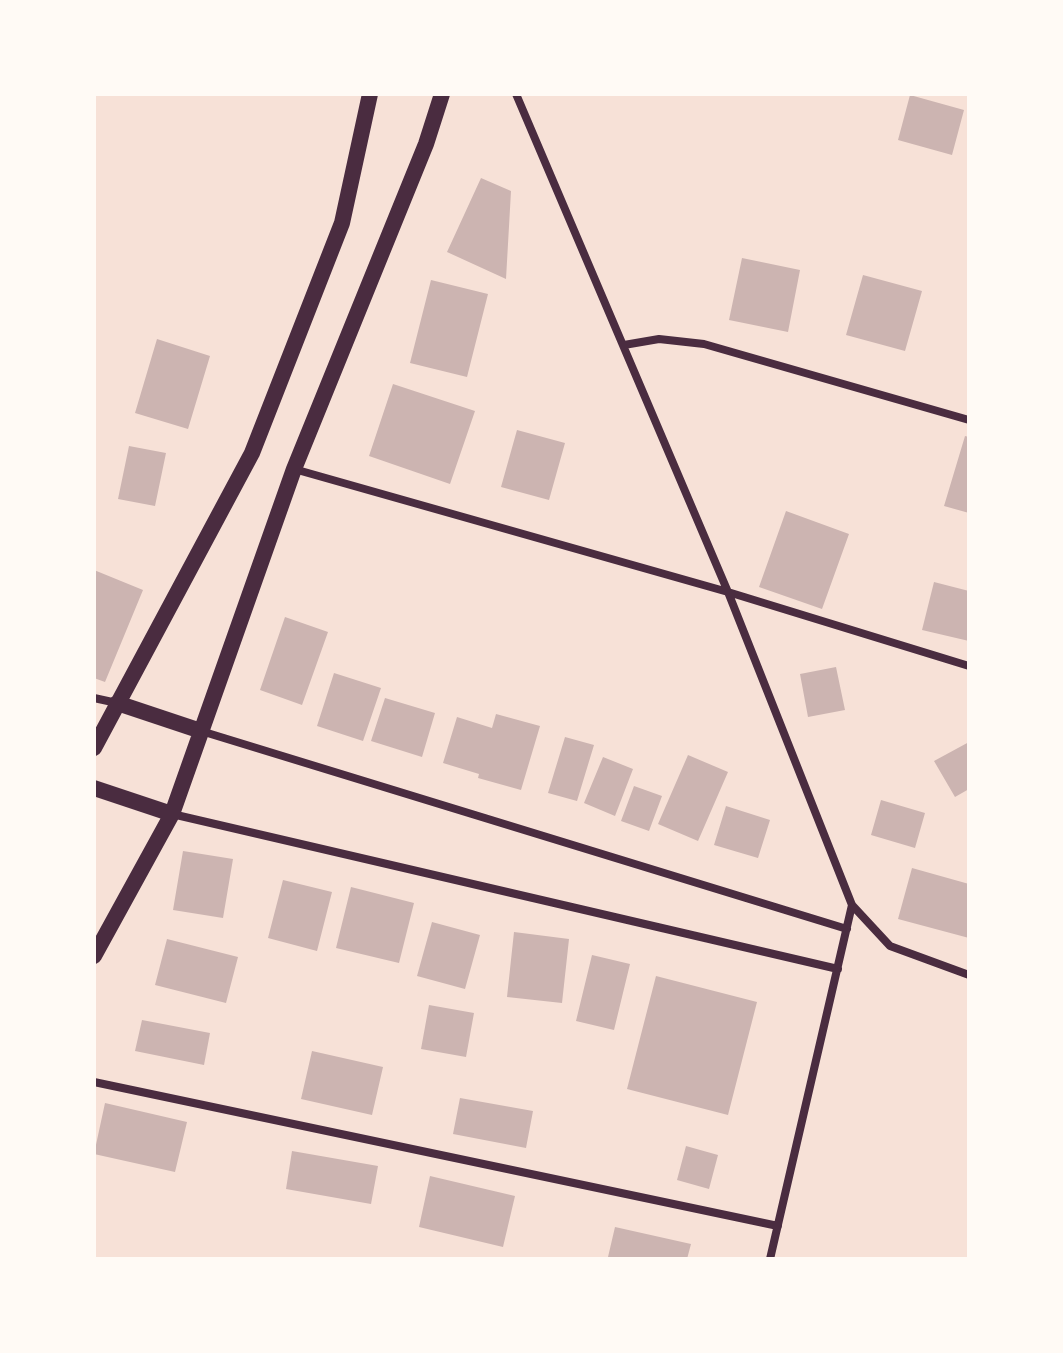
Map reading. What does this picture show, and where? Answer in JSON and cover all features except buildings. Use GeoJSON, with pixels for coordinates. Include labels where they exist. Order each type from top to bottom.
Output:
{"type":"FeatureCollection","features":[{"type":"Feature","properties":{"kind":"main road"},"geometry":{"type":"LineString","coordinates":[[94,748],[252,453],[342,223],[370,94]]}},
{"type":"Feature","properties":{"kind":"main road"},"geometry":{"type":"LineString","coordinates":[[94,956],[172,814],[294,469],[426,144],[442,94]]}},
{"type":"Feature","properties":{"kind":"main road"},"geometry":{"type":"LineString","coordinates":[[117,703],[201,731]]}},
{"type":"Feature","properties":{"kind":"main road"},"geometry":{"type":"LineString","coordinates":[[94,788],[172,814]]}},
{"type":"Feature","properties":{"kind":"street"},"geometry":{"type":"LineString","coordinates":[[516,94],[728,592],[852,905],[890,946],[969,975]]}},
{"type":"Feature","properties":{"kind":"street"},"geometry":{"type":"LineString","coordinates":[[624,345],[659,339],[704,344],[969,420]]}},
{"type":"Feature","properties":{"kind":"street"},"geometry":{"type":"LineString","coordinates":[[294,469],[728,592],[969,666]]}},
{"type":"Feature","properties":{"kind":"street"},"geometry":{"type":"LineString","coordinates":[[94,698],[117,703]]}},
{"type":"Feature","properties":{"kind":"street"},"geometry":{"type":"LineString","coordinates":[[201,731],[847,929]]}},
{"type":"Feature","properties":{"kind":"street"},"geometry":{"type":"LineString","coordinates":[[172,814],[838,969]]}},
{"type":"Feature","properties":{"kind":"street"},"geometry":{"type":"LineString","coordinates":[[770,1259],[852,905]]}},
{"type":"Feature","properties":{"kind":"street"},"geometry":{"type":"LineString","coordinates":[[94,1082],[778,1226]]}}]}
